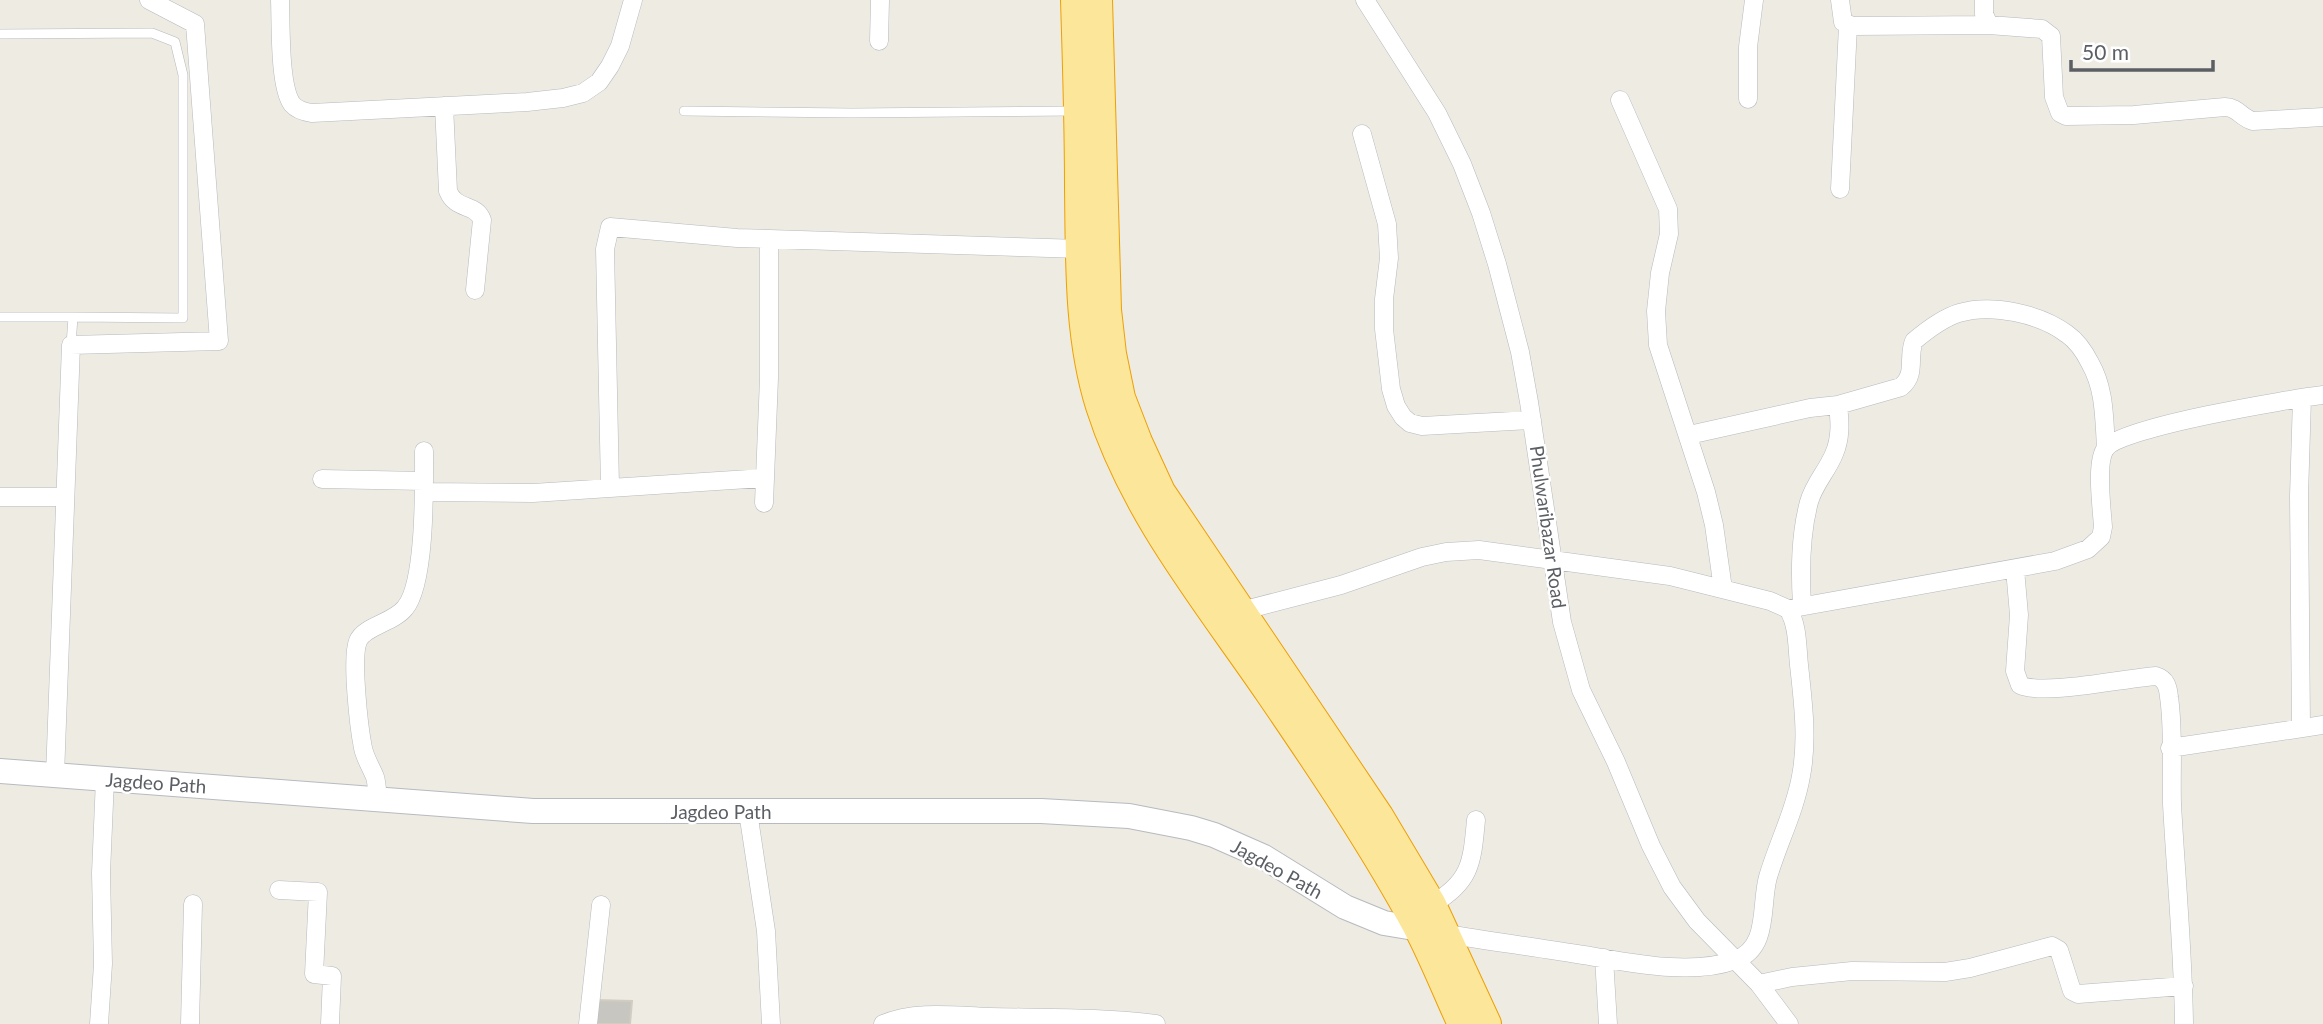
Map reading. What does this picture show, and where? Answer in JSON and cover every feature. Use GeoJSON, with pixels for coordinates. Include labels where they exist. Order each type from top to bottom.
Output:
{"type":"FeatureCollection","features":[{"type":"Feature","properties":{"kind":"highway"},"geometry":{"type":"LineString","coordinates":[[1076,0],[1081,249],[1090,358],[1100,404],[1141,503],[1173,553],[1270,672]]}},
{"type":"Feature","properties":{"kind":"highway"},"geometry":{"type":"LineString","coordinates":[[1097,0],[1106,310],[1120,398],[1160,492],[1241,611],[1270,672],[1360,827],[1432,923],[1486,1024]]}},
{"type":"Feature","properties":{"kind":"highway"},"geometry":{"type":"LineString","coordinates":[[1432,923],[1463,1024]]}},
{"type":"Feature","properties":{"kind":"main road","name":"Jagdeo Path"},"geometry":{"type":"LineString","coordinates":[[0,771],[533,811],[1041,811],[1129,816],[1214,835],[1265,857],[1345,906],[1384,923],[1432,923]]}},
{"type":"Feature","properties":{"kind":"street"},"geometry":{"type":"LineString","coordinates":[[55,776],[71,345],[219,341],[195,24],[149,0]]}},
{"type":"Feature","properties":{"kind":"street"},"geometry":{"type":"LineString","coordinates":[[280,0],[285,84],[292,105],[312,113],[527,102],[583,93],[599,82],[610,66],[620,46],[633,0]]}},
{"type":"Feature","properties":{"kind":"street"},"geometry":{"type":"LineString","coordinates":[[878,41],[880,0]]}},
{"type":"Feature","properties":{"kind":"street","name":"Phulwaribazar Road"},"geometry":{"type":"LineString","coordinates":[[1365,0],[1437,113],[1462,164],[1481,213],[1509,306],[1532,421],[1562,622],[1581,690],[1616,762],[1651,846],[1684,904],[1697,921],[1759,984],[1789,1024]]}},
{"type":"Feature","properties":{"kind":"street"},"geometry":{"type":"LineString","coordinates":[[1748,99],[1748,47],[1754,0]]}},
{"type":"Feature","properties":{"kind":"street"},"geometry":{"type":"LineString","coordinates":[[1840,0],[1841,17],[1848,26],[1840,189]]}},
{"type":"Feature","properties":{"kind":"street"},"geometry":{"type":"LineString","coordinates":[[1984,0],[1984,14],[1989,25]]}},
{"type":"Feature","properties":{"kind":"street"},"geometry":{"type":"LineString","coordinates":[[1848,26],[1989,25],[2031,27],[2047,31],[2053,42],[2056,106],[2060,113],[2066,116],[2134,115],[2225,107],[2236,109],[2253,121],[2323,117]]}},
{"type":"Feature","properties":{"kind":"street"},"geometry":{"type":"LineString","coordinates":[[1620,100],[1668,209],[1669,234],[1660,273],[1657,333],[1662,362],[1689,435],[1714,525],[1723,589]]}},
{"type":"Feature","properties":{"kind":"street"},"geometry":{"type":"LineString","coordinates":[[444,106],[448,191],[454,201],[477,212],[482,220],[475,290]]}},
{"type":"Feature","properties":{"kind":"street"},"geometry":{"type":"LineString","coordinates":[[1362,134],[1387,224],[1389,258],[1384,299],[1384,329],[1386,363],[1396,406],[1410,424],[1422,426],[1532,421]]}},
{"type":"Feature","properties":{"kind":"street"},"geometry":{"type":"LineString","coordinates":[[610,487],[605,249],[610,227],[769,239],[1081,249]]}},
{"type":"Feature","properties":{"kind":"street"},"geometry":{"type":"LineString","coordinates":[[764,503],[769,378],[769,239]]}},
{"type":"Feature","properties":{"kind":"street"},"geometry":{"type":"LineString","coordinates":[[1241,611],[1341,585],[1401,563],[1446,552],[1497,551],[1553,562],[1670,576],[1795,607],[2055,561],[2088,550],[2101,537],[2103,527],[2100,465],[2106,447],[2103,398],[2091,364],[2069,335],[2053,325],[2003,311],[1969,311],[1947,318],[1914,341],[1910,349],[1911,374],[1901,387],[1838,405],[1810,408],[1689,435]]}},
{"type":"Feature","properties":{"kind":"street"},"geometry":{"type":"LineString","coordinates":[[2106,447],[2122,438],[2149,430],[2242,408],[2323,395]]}},
{"type":"Feature","properties":{"kind":"street"},"geometry":{"type":"LineString","coordinates":[[2301,727],[2299,496],[2302,398]]}},
{"type":"Feature","properties":{"kind":"street"},"geometry":{"type":"LineString","coordinates":[[1476,820],[1473,854],[1464,878],[1432,923],[1604,958],[1654,965],[1695,967],[1737,960],[1757,942],[1762,928],[1767,881],[1801,777],[1805,734],[1795,607],[1809,500],[1834,454],[1838,441],[1838,405]]}},
{"type":"Feature","properties":{"kind":"street"},"geometry":{"type":"LineString","coordinates":[[378,799],[376,780],[363,750],[356,669],[357,646],[363,634],[395,617],[411,598],[419,564],[424,451]]}},
{"type":"Feature","properties":{"kind":"street"},"geometry":{"type":"LineString","coordinates":[[322,479],[533,493],[765,478]]}},
{"type":"Feature","properties":{"kind":"street"},"geometry":{"type":"LineString","coordinates":[[0,498],[64,497]]}},
{"type":"Feature","properties":{"kind":"street"},"geometry":{"type":"LineString","coordinates":[[2015,569],[2019,615],[2015,671],[2020,685],[2036,689],[2156,676],[2162,678],[2169,695],[2184,1023]]}},
{"type":"Feature","properties":{"kind":"street"},"geometry":{"type":"LineString","coordinates":[[2170,748],[2323,725]]}},
{"type":"Feature","properties":{"kind":"street"},"geometry":{"type":"LineString","coordinates":[[99,1024],[103,964],[101,873],[105,779]]}},
{"type":"Feature","properties":{"kind":"street"},"geometry":{"type":"LineString","coordinates":[[748,812],[766,931],[771,1024]]}},
{"type":"Feature","properties":{"kind":"street"},"geometry":{"type":"LineString","coordinates":[[279,890],[318,892],[314,974],[332,976],[330,1024]]}},
{"type":"Feature","properties":{"kind":"street"},"geometry":{"type":"LineString","coordinates":[[190,1024],[193,904]]}},
{"type":"Feature","properties":{"kind":"street"},"geometry":{"type":"LineString","coordinates":[[588,1024],[601,905]]}},
{"type":"Feature","properties":{"kind":"street"},"geometry":{"type":"LineString","coordinates":[[1759,984],[1792,976],[1852,971],[1945,972],[2052,946],[2059,950],[2072,991],[2078,994],[2184,986]]}},
{"type":"Feature","properties":{"kind":"street"},"geometry":{"type":"LineString","coordinates":[[1604,958],[1608,1024]]}},
{"type":"Feature","properties":{"kind":"street"},"geometry":{"type":"LineString","coordinates":[[883,1024],[909,1017],[942,1015],[1119,1020],[1156,1024]]}},
{"type":"Feature","properties":{"kind":"lane"},"geometry":{"type":"LineString","coordinates":[[0,34],[152,33],[175,42],[183,75],[183,318],[0,317]]}},
{"type":"Feature","properties":{"kind":"lane"},"geometry":{"type":"LineString","coordinates":[[684,111],[1080,111]]}},
{"type":"Feature","properties":{"kind":"lane"},"geometry":{"type":"LineString","coordinates":[[71,345],[73,317]]}},
{"type":"Feature","properties":{"kind":"building"},"geometry":{"type":"Polygon","coordinates":[[[595,1000],[632,1001],[630,1024],[594,1024],[595,1000]]]}}]}
